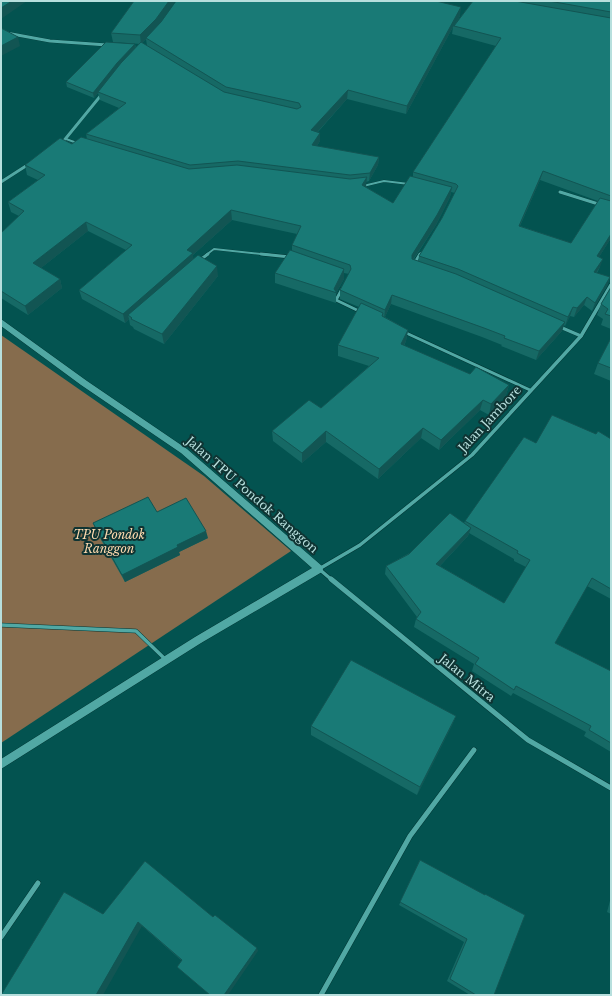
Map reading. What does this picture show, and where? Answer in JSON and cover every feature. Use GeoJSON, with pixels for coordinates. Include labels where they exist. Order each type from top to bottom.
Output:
{"type":"FeatureCollection","features":[{"type":"Feature","properties":{"kind":"street"},"geometry":{"type":"LineString","coordinates":[[1,32],[50,41],[111,46]]}},
{"type":"Feature","properties":{"kind":"street"},"geometry":{"type":"LineString","coordinates":[[57,146],[66,139],[104,91]]}},
{"type":"Feature","properties":{"kind":"street"},"geometry":{"type":"LineString","coordinates":[[1,182],[32,162]]}},
{"type":"Feature","properties":{"kind":"street"},"geometry":{"type":"LineString","coordinates":[[560,192],[611,208]]}},
{"type":"Feature","properties":{"kind":"street","name":"Jalan Jambore"},"geometry":{"type":"LineString","coordinates":[[319,569],[360,545],[472,455],[581,336],[611,284]]}},
{"type":"Feature","properties":{"kind":"street","name":"Jalan TPU Pondok Ranggon"},"geometry":{"type":"LineString","coordinates":[[1,322],[84,383],[184,451],[319,569],[198,640],[1,764]]}},
{"type":"Feature","properties":{"kind":"street","name":"Jalan Mitra"},"geometry":{"type":"LineString","coordinates":[[319,569],[528,740],[611,788]]}},
{"type":"Feature","properties":{"kind":"street"},"geometry":{"type":"LineString","coordinates":[[320,995],[410,836],[474,750]]}},
{"type":"Feature","properties":{"kind":"street"},"geometry":{"type":"LineString","coordinates":[[1,937],[38,883]]}},
{"type":"Feature","properties":{"kind":"lane"},"geometry":{"type":"LineString","coordinates":[[66,139],[80,144]]}},
{"type":"Feature","properties":{"kind":"lane"},"geometry":{"type":"LineString","coordinates":[[356,186],[384,181],[414,185]]}},
{"type":"Feature","properties":{"kind":"lane"},"geometry":{"type":"LineString","coordinates":[[196,264],[214,249],[287,256],[294,258]]}},
{"type":"Feature","properties":{"kind":"lane"},"geometry":{"type":"LineString","coordinates":[[420,268],[413,266],[422,252]]}},
{"type":"Feature","properties":{"kind":"lane"},"geometry":{"type":"LineString","coordinates":[[345,283],[336,300],[364,314]]}},
{"type":"Feature","properties":{"kind":"lane"},"geometry":{"type":"LineString","coordinates":[[553,324],[581,336]]}},
{"type":"Feature","properties":{"kind":"lane"},"geometry":{"type":"LineString","coordinates":[[400,330],[530,390]]}},
{"type":"Feature","properties":{"kind":"lane"},"geometry":{"type":"LineString","coordinates":[[1,625],[136,631],[166,660]]}},
{"type":"Feature","properties":{"kind":"green space","name":"TPU Pondok Ranggon"},"geometry":{"type":"Polygon","coordinates":[[[1,335],[204,476],[291,551],[1,743],[1,335]]]}},
{"type":"Feature","properties":{"kind":"building"},"geometry":{"type":"Polygon","coordinates":[[[1,1],[12,1],[1,8],[1,1]]]}},
{"type":"Feature","properties":{"kind":"building"},"geometry":{"type":"Polygon","coordinates":[[[134,1],[169,1],[156,19],[140,35],[111,33],[134,1]]]}},
{"type":"Feature","properties":{"kind":"building"},"geometry":{"type":"Polygon","coordinates":[[[176,1],[436,1],[461,7],[407,106],[348,90],[311,130],[320,133],[312,145],[379,157],[370,173],[350,175],[238,161],[190,165],[86,134],[126,103],[98,92],[121,63],[141,42],[224,92],[297,109],[301,107],[299,103],[226,87],[146,38],[161,22],[176,1]]]}},
{"type":"Feature","properties":{"kind":"building"},"geometry":{"type":"Polygon","coordinates":[[[473,1],[515,1],[611,18],[611,196],[543,171],[519,226],[571,243],[600,198],[611,201],[611,234],[597,256],[603,259],[594,272],[610,277],[595,303],[587,297],[577,308],[573,307],[568,317],[458,269],[419,256],[442,218],[458,186],[456,184],[413,172],[501,38],[454,26],[473,1]]]}},
{"type":"Feature","properties":{"kind":"building"},"geometry":{"type":"Polygon","coordinates":[[[549,1],[611,1],[611,12],[549,1]]]}},
{"type":"Feature","properties":{"kind":"building"},"geometry":{"type":"Polygon","coordinates":[[[1,28],[18,37],[1,46],[1,28]]]}},
{"type":"Feature","properties":{"kind":"building"},"geometry":{"type":"Polygon","coordinates":[[[106,42],[135,44],[117,63],[93,93],[66,82],[106,42]]]}},
{"type":"Feature","properties":{"kind":"building"},"geometry":{"type":"Polygon","coordinates":[[[81,137],[189,169],[237,165],[350,179],[367,177],[362,185],[393,203],[410,176],[452,187],[437,215],[412,255],[412,259],[456,274],[565,322],[539,351],[504,338],[505,336],[484,328],[392,295],[385,310],[340,290],[351,269],[350,265],[292,245],[301,226],[231,210],[187,250],[193,253],[123,314],[79,290],[132,245],[86,222],[33,263],[60,279],[25,306],[1,291],[1,233],[24,211],[8,202],[45,175],[25,165],[60,138],[72,144],[81,137]]]}},
{"type":"Feature","properties":{"kind":"building"},"geometry":{"type":"Polygon","coordinates":[[[290,250],[344,269],[334,289],[337,293],[275,273],[290,250]]]}},
{"type":"Feature","properties":{"kind":"building"},"geometry":{"type":"Polygon","coordinates":[[[198,255],[217,266],[162,334],[131,319],[132,318],[128,315],[198,255]]]}},
{"type":"Feature","properties":{"kind":"building"},"geometry":{"type":"Polygon","coordinates":[[[611,287],[611,316],[605,314],[608,309],[601,304],[611,287]]]}},
{"type":"Feature","properties":{"kind":"building"},"geometry":{"type":"Polygon","coordinates":[[[361,303],[383,313],[382,316],[408,330],[401,344],[470,374],[476,367],[509,385],[491,404],[483,400],[441,440],[423,428],[379,469],[326,431],[302,453],[272,431],[309,400],[321,408],[379,358],[338,345],[361,303]]]}},
{"type":"Feature","properties":{"kind":"building"},"geometry":{"type":"Polygon","coordinates":[[[611,338],[611,368],[598,363],[611,338]]]}},
{"type":"Feature","properties":{"kind":"building"},"geometry":{"type":"Polygon","coordinates":[[[552,415],[596,434],[598,431],[611,439],[611,589],[592,578],[555,643],[611,671],[611,743],[589,730],[591,726],[516,686],[514,690],[475,664],[479,658],[416,619],[421,612],[386,566],[409,554],[450,513],[471,528],[436,564],[504,603],[530,560],[517,553],[518,551],[465,521],[524,437],[536,443],[552,415]]]}},
{"type":"Feature","properties":{"kind":"building"},"geometry":{"type":"Polygon","coordinates":[[[148,497],[157,512],[186,498],[206,531],[122,575],[93,523],[148,497]]]}},
{"type":"Feature","properties":{"kind":"building"},"geometry":{"type":"Polygon","coordinates":[[[351,660],[456,716],[420,787],[311,726],[351,660]]]}},
{"type":"Feature","properties":{"kind":"building"},"geometry":{"type":"Polygon","coordinates":[[[420,860],[525,915],[494,995],[476,995],[450,979],[467,939],[400,902],[420,860]]]}},
{"type":"Feature","properties":{"kind":"building"},"geometry":{"type":"Polygon","coordinates":[[[145,861],[213,917],[215,915],[257,948],[224,995],[210,995],[177,967],[182,960],[138,922],[96,995],[1,995],[64,892],[103,914],[145,861]]]}}]}
